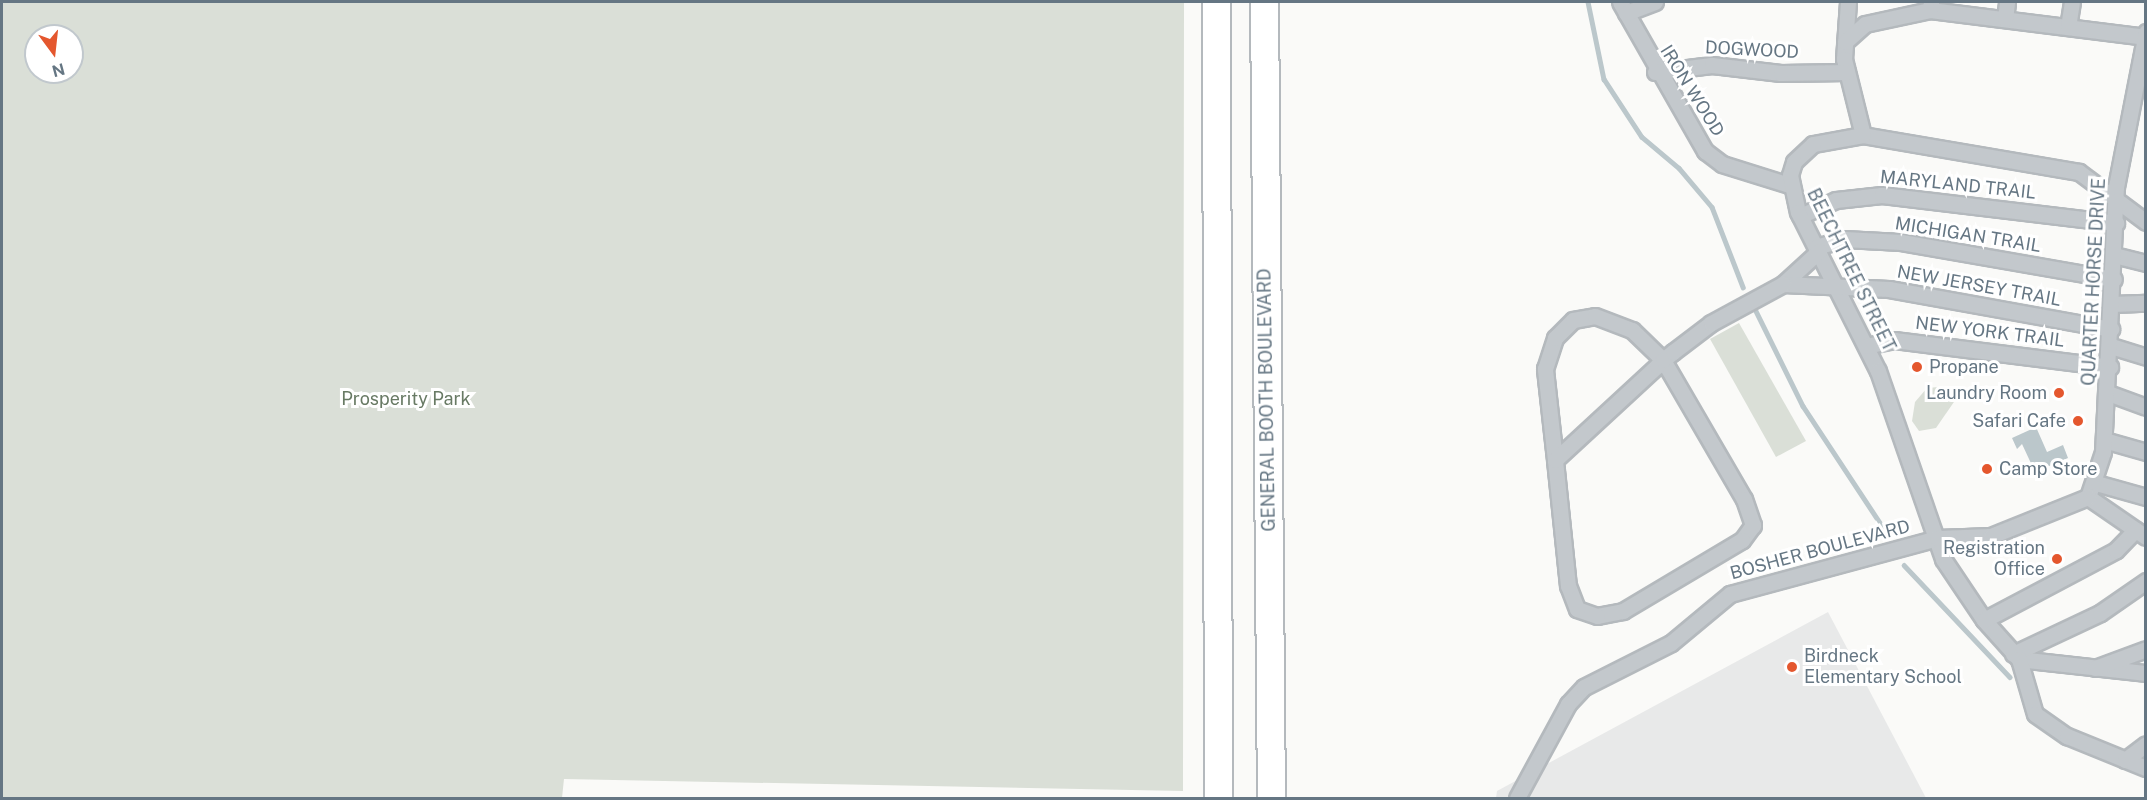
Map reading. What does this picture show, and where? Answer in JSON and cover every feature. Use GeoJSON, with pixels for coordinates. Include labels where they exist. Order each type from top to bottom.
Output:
{"type":"FeatureCollection","features":[{"type":"Feature","properties":{"kind":"highway"},"geometry":{"type":"LineString","coordinates":[[1216,2],[1218,798]]}},
{"type":"Feature","properties":{"kind":"highway","name":"GENERAL BOOTH BOULEVARD"},"geometry":{"type":"LineString","coordinates":[[1264,2],[1271,798]]}},
{"type":"Feature","properties":{"kind":"street"},"geometry":{"type":"LineString","coordinates":[[1623,7],[1655,2]]}},
{"type":"Feature","properties":{"kind":"street"},"geometry":{"type":"LineString","coordinates":[[1848,2],[1845,42],[1847,72],[1863,135]]}},
{"type":"Feature","properties":{"kind":"street"},"geometry":{"type":"LineString","coordinates":[[2005,19],[2007,2]]}},
{"type":"Feature","properties":{"kind":"street"},"geometry":{"type":"LineString","coordinates":[[2068,27],[2072,2]]}},
{"type":"Feature","properties":{"kind":"street"},"geometry":{"type":"LineString","coordinates":[[1845,42],[1865,24],[1931,6],[2005,19],[2145,35]]}},
{"type":"Feature","properties":{"kind":"street","name":"IRON WOOD"},"geometry":{"type":"LineString","coordinates":[[1623,7],[1655,72],[1705,151],[1722,164],[1789,185]]}},
{"type":"Feature","properties":{"kind":"street","name":"QUARTER HORSE DRIVE"},"geometry":{"type":"LineString","coordinates":[[2088,497],[2097,483],[2104,440],[2112,329],[2116,205],[2138,111],[2145,35]]}},
{"type":"Feature","properties":{"kind":"street","name":"DOGWOOD"},"geometry":{"type":"LineString","coordinates":[[1655,72],[1712,65],[1781,73],[1847,72]]}},
{"type":"Feature","properties":{"kind":"street","name":"BEECHTREE STREET"},"geometry":{"type":"LineString","coordinates":[[2016,656],[1984,620],[1943,559],[1866,346],[1840,290],[1800,216],[1789,185],[1794,162],[1813,144],[1863,135],[2079,172],[2100,183],[2116,205],[2145,222]]}},
{"type":"Feature","properties":{"kind":"street","name":"MARYLAND TRAIL"},"geometry":{"type":"LineString","coordinates":[[1800,216],[1836,200],[1882,195],[2116,223]]}},
{"type":"Feature","properties":{"kind":"street","name":"MICHIGAN TRAIL"},"geometry":{"type":"LineString","coordinates":[[1818,249],[1844,239],[1901,242],[2114,279]]}},
{"type":"Feature","properties":{"kind":"street"},"geometry":{"type":"LineString","coordinates":[[1555,460],[1663,360],[1711,322],[1784,284],[1818,249]]}},
{"type":"Feature","properties":{"kind":"street"},"geometry":{"type":"LineString","coordinates":[[2114,255],[2145,263]]}},
{"type":"Feature","properties":{"kind":"street","name":"NEW JERSEY TRAIL"},"geometry":{"type":"LineString","coordinates":[[1784,284],[1840,290],[1889,289],[2112,329]]}},
{"type":"Feature","properties":{"kind":"street"},"geometry":{"type":"LineString","coordinates":[[2112,304],[2145,303]]}},
{"type":"Feature","properties":{"kind":"street"},"geometry":{"type":"LineString","coordinates":[[1595,316],[1632,330],[1663,360],[1750,512],[1753,525],[1742,540],[1623,611],[1597,616],[1576,609],[1568,586],[1555,460],[1545,369],[1555,338],[1573,320],[1595,316]]}},
{"type":"Feature","properties":{"kind":"street","name":"NEW YORK TRAIL"},"geometry":{"type":"LineString","coordinates":[[1866,346],[1894,340],[2109,367]]}},
{"type":"Feature","properties":{"kind":"street"},"geometry":{"type":"LineString","coordinates":[[2110,346],[2145,357]]}},
{"type":"Feature","properties":{"kind":"street"},"geometry":{"type":"LineString","coordinates":[[2108,393],[2145,407]]}},
{"type":"Feature","properties":{"kind":"street"},"geometry":{"type":"LineString","coordinates":[[2104,440],[2145,452]]}},
{"type":"Feature","properties":{"kind":"street"},"geometry":{"type":"LineString","coordinates":[[2097,483],[2145,497]]}},
{"type":"Feature","properties":{"kind":"street"},"geometry":{"type":"LineString","coordinates":[[1937,538],[1991,536],[2088,497],[2140,534],[2116,550],[1984,620]]}},
{"type":"Feature","properties":{"kind":"street","name":"BOSHER BOULEVARD"},"geometry":{"type":"LineString","coordinates":[[1516,798],[1568,704],[1584,687],[1671,643],[1730,594],[1937,538]]}},
{"type":"Feature","properties":{"kind":"street"},"geometry":{"type":"LineString","coordinates":[[2016,656],[2100,614],[2145,581]]}},
{"type":"Feature","properties":{"kind":"street"},"geometry":{"type":"LineString","coordinates":[[2090,670],[2145,649]]}},
{"type":"Feature","properties":{"kind":"street"},"geometry":{"type":"LineString","coordinates":[[2016,656],[2090,670],[2145,673]]}},
{"type":"Feature","properties":{"kind":"street"},"geometry":{"type":"LineString","coordinates":[[2016,656],[2036,714],[2067,735],[2145,768]]}},
{"type":"Feature","properties":{"kind":"street"},"geometry":{"type":"LineString","coordinates":[[2125,760],[2145,744]]}},
{"type":"Feature","properties":{"kind":"shaded area"},"geometry":{"type":"Polygon","coordinates":[[[2036,427],[2047,452],[2063,445],[2068,458],[2035,472],[2022,444],[2017,449],[2012,438],[2036,427]]]}},
{"type":"Feature","properties":{"kind":"shaded area","name":"Birdneck Elementary School"},"geometry":{"type":"Polygon","coordinates":[[[1828,612],[1926,798],[1496,798],[1497,791],[1828,612]]]}},
{"type":"Feature","properties":{"kind":"green space","name":"Prosperity Park"},"geometry":{"type":"Polygon","coordinates":[[[2,2],[1184,2],[1183,791],[564,779],[562,798],[2,798],[2,2]]]}},
{"type":"Feature","properties":{"kind":"green space"},"geometry":{"type":"Polygon","coordinates":[[[1739,323],[1806,441],[1776,457],[1710,339],[1739,323]]]}},
{"type":"Feature","properties":{"kind":"green space"},"geometry":{"type":"Polygon","coordinates":[[[1939,387],[1956,399],[1936,428],[1919,431],[1912,421],[1915,402],[1927,388],[1939,387]]]}},
{"type":"Feature","properties":{"kind":"waterway"},"geometry":{"type":"LineString","coordinates":[[1588,2],[1604,79],[1642,137],[1679,168],[1712,207],[1743,287]]}},
{"type":"Feature","properties":{"kind":"waterway"},"geometry":{"type":"LineString","coordinates":[[1755,309],[1803,406],[1888,535]]}},
{"type":"Feature","properties":{"kind":"waterway"},"geometry":{"type":"LineString","coordinates":[[1904,565],[2010,677]]}},
{"type":"Feature","properties":{"kind":"place","name":"Propane"},"geometry":{"type":"Point","coordinates":[1917,367]}},
{"type":"Feature","properties":{"kind":"place","name":"Laundry Room"},"geometry":{"type":"Point","coordinates":[2059,393]}},
{"type":"Feature","properties":{"kind":"place","name":"Safari Cafe"},"geometry":{"type":"Point","coordinates":[2078,421]}},
{"type":"Feature","properties":{"kind":"place","name":"Camp Store"},"geometry":{"type":"Point","coordinates":[1987,469]}},
{"type":"Feature","properties":{"kind":"place","name":"Registration Office"},"geometry":{"type":"Point","coordinates":[2057,559]}},
{"type":"Feature","properties":{"kind":"place","name":"Birdneck Elementary School"},"geometry":{"type":"Point","coordinates":[1792,667]}}]}
